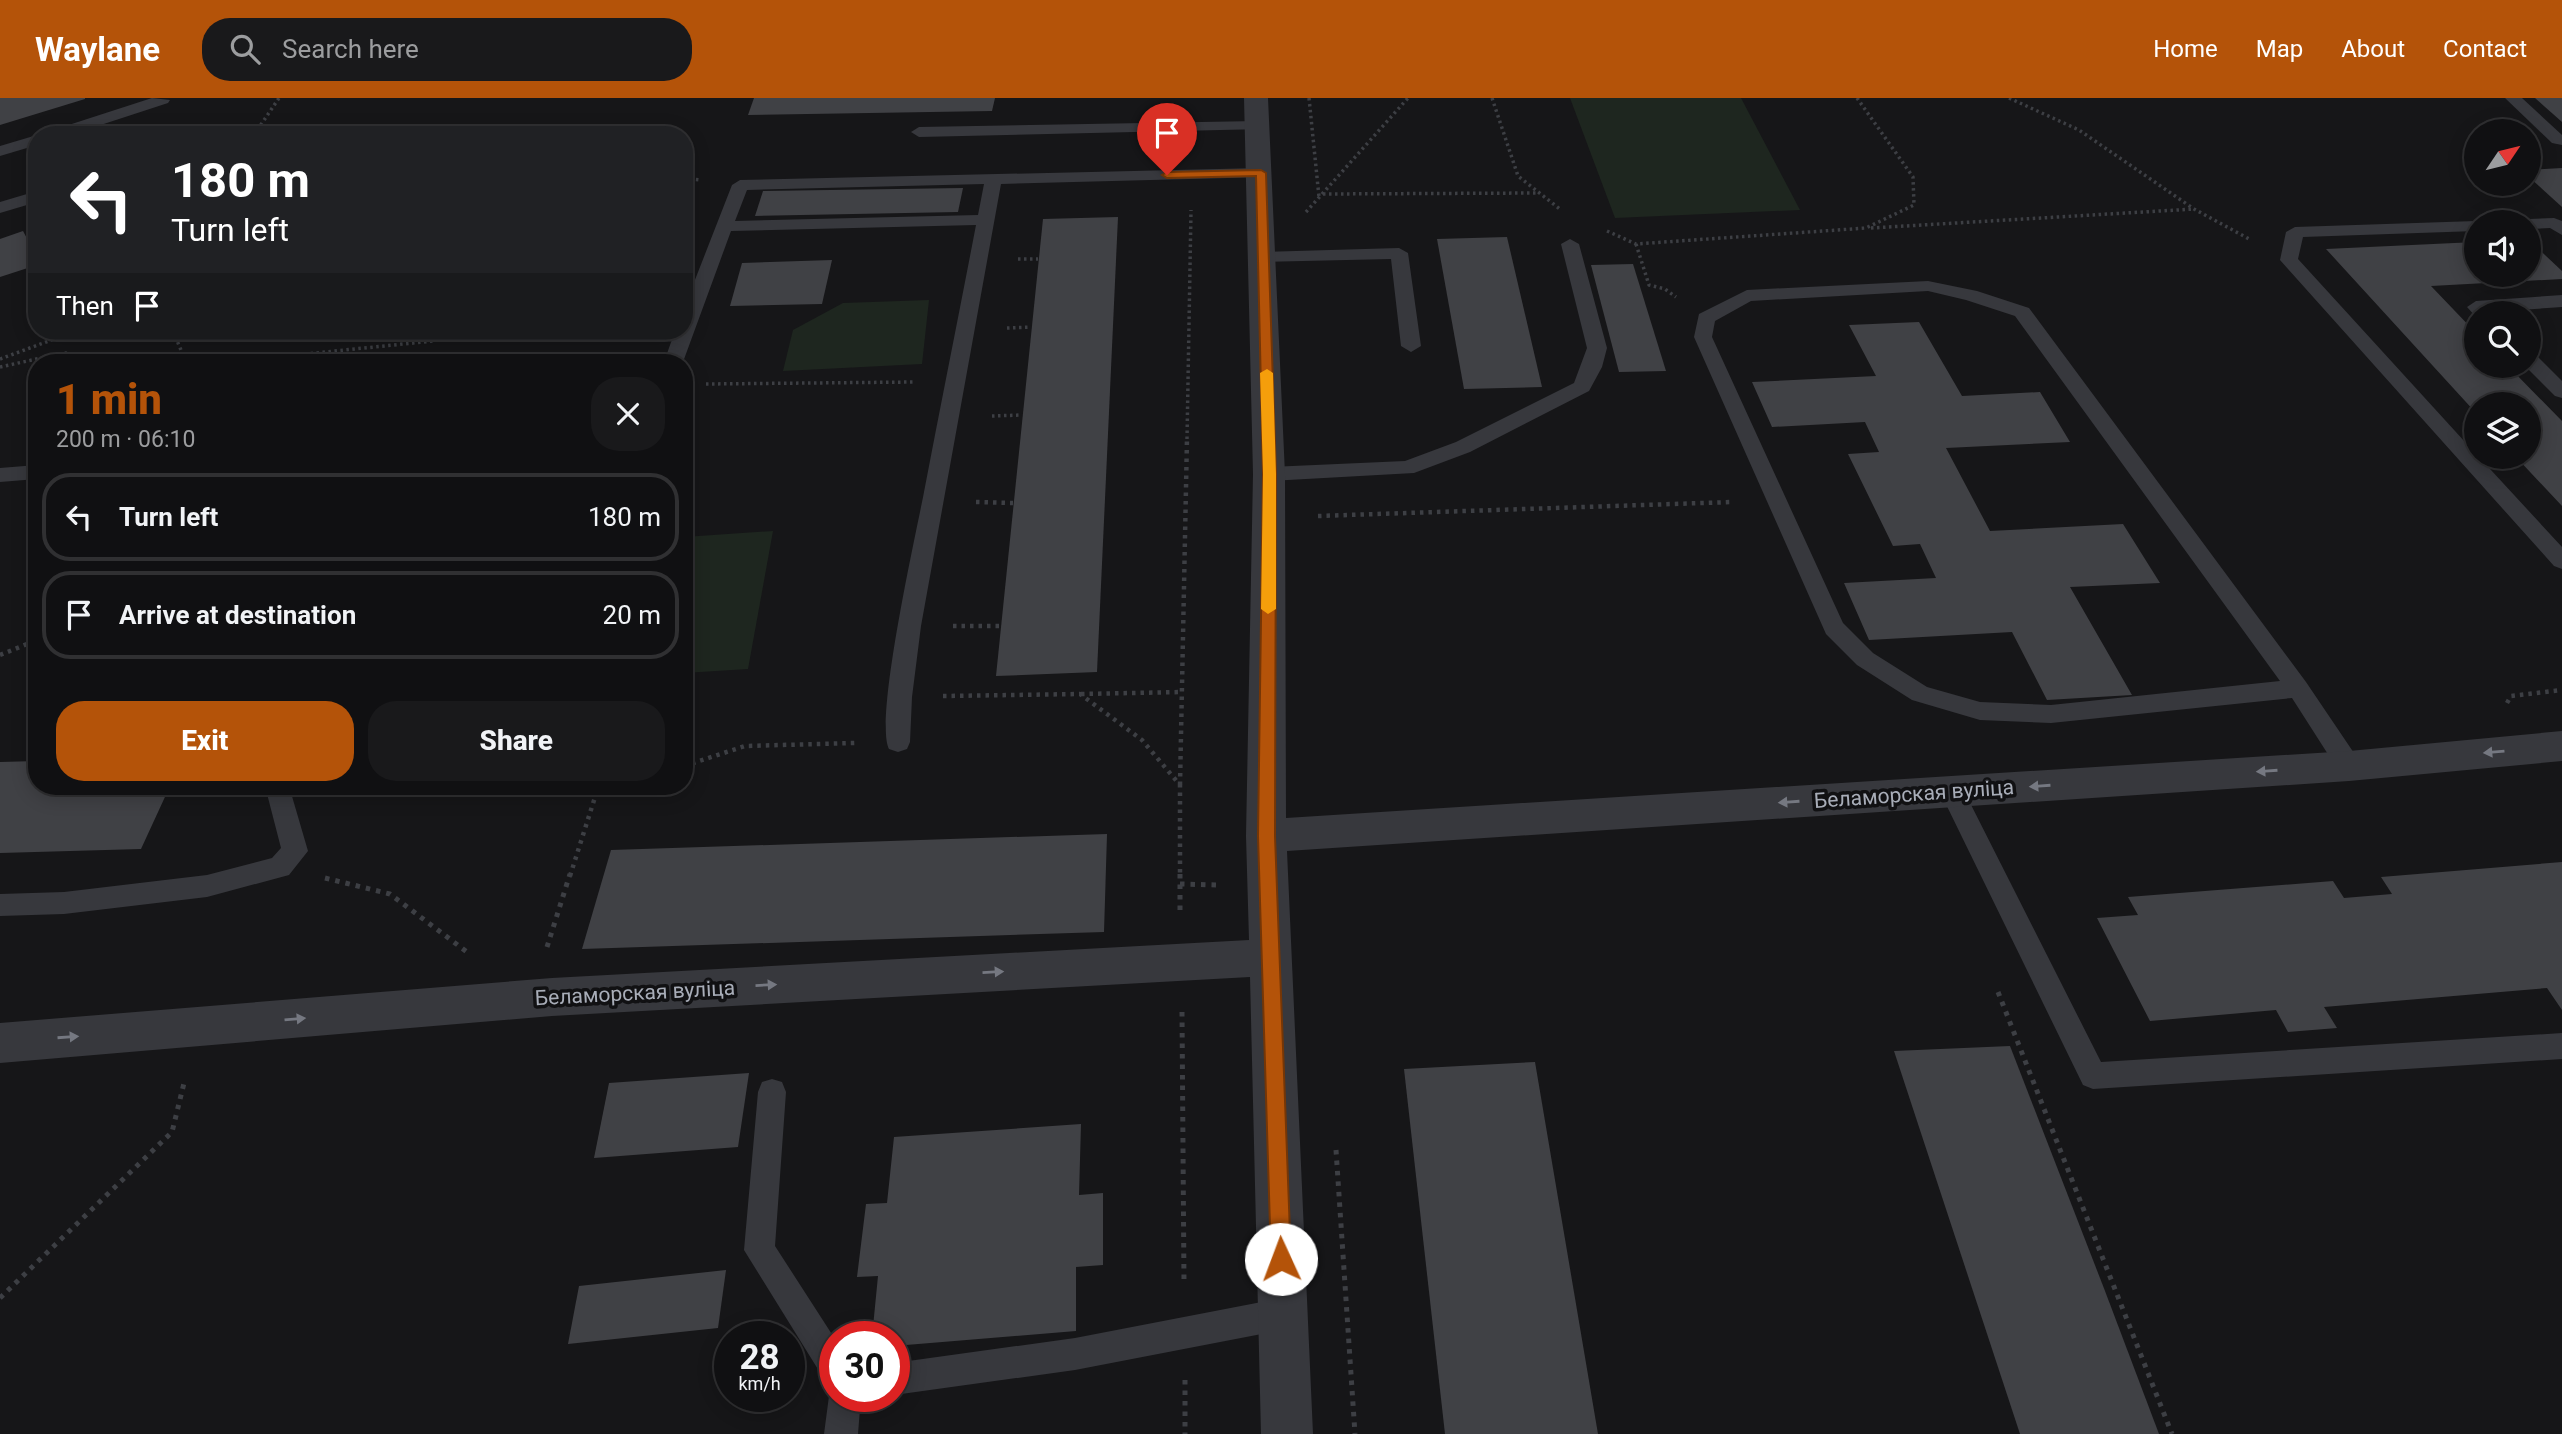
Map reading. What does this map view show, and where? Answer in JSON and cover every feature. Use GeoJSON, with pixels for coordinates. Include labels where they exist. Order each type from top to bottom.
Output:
{"type":"FeatureCollection","features":[{"type":"Feature","properties":{"kind":"street"},"geometry":{"type":"LineString","coordinates":[[1257,112],[1269,474],[1266,836],[1287,1434]]}},
{"type":"Feature","properties":{"kind":"street","name":"Беламорская вуліца"},"geometry":{"type":"LineString","coordinates":[[1266,836],[2349,766],[2562,746]]}},
{"type":"Feature","properties":{"kind":"street","name":"Беламорская вуліца"},"geometry":{"type":"LineString","coordinates":[[0,1042],[552,997],[1271,957]]}},
{"type":"Feature","properties":{"kind":"lane"},"geometry":{"type":"LineString","coordinates":[[2513,98],[2558,140],[2562,140]]}},
{"type":"Feature","properties":{"kind":"lane"},"geometry":{"type":"LineString","coordinates":[[81,126],[162,100]]}},
{"type":"Feature","properties":{"kind":"lane"},"geometry":{"type":"LineString","coordinates":[[919,132],[1257,112]]}},
{"type":"Feature","properties":{"kind":"lane"},"geometry":{"type":"LineString","coordinates":[[0,152],[28,143]]}},
{"type":"Feature","properties":{"kind":"lane"},"geometry":{"type":"LineString","coordinates":[[693,311],[740,185],[1261,173]]}},
{"type":"Feature","properties":{"kind":"lane"},"geometry":{"type":"LineString","coordinates":[[898,742],[900,698],[910,626],[993,179]]}},
{"type":"Feature","properties":{"kind":"lane"},"geometry":{"type":"LineString","coordinates":[[0,208],[28,199]]}},
{"type":"Feature","properties":{"kind":"lane"},"geometry":{"type":"LineString","coordinates":[[726,226],[986,220]]}},
{"type":"Feature","properties":{"kind":"lane"},"geometry":{"type":"LineString","coordinates":[[2541,224],[2554,223],[2562,230]]}},
{"type":"Feature","properties":{"kind":"lane"},"geometry":{"type":"LineString","coordinates":[[2464,226],[2295,232],[2289,260],[2562,561]]}},
{"type":"Feature","properties":{"kind":"lane"},"geometry":{"type":"LineString","coordinates":[[1269,474],[1408,468],[1464,447],[1582,387],[1592,367],[1597,348],[1570,244]]}},
{"type":"Feature","properties":{"kind":"lane"},"geometry":{"type":"LineString","coordinates":[[1263,257],[1399,253],[1411,346]]}},
{"type":"Feature","properties":{"kind":"lane"},"geometry":{"type":"LineString","coordinates":[[2298,688],[2051,715],[1980,711],[1920,694],[1865,659],[1834,628],[1703,337],[1706,318],[1747,296],[1928,286],[1971,295],[2022,312],[2298,688],[2349,766]]}},
{"type":"Feature","properties":{"kind":"lane"},"geometry":{"type":"LineString","coordinates":[[2541,303],[2562,302]]}},
{"type":"Feature","properties":{"kind":"lane"},"geometry":{"type":"LineString","coordinates":[[2541,371],[2562,392]]}},
{"type":"Feature","properties":{"kind":"lane"},"geometry":{"type":"LineString","coordinates":[[0,475],[28,473]]}},
{"type":"Feature","properties":{"kind":"lane"},"geometry":{"type":"LineString","coordinates":[[1951,792],[2093,1076],[2562,1046]]}},
{"type":"Feature","properties":{"kind":"lane"},"geometry":{"type":"LineString","coordinates":[[0,905],[64,903],[207,886],[280,867],[295,851],[279,795]]}},
{"type":"Feature","properties":{"kind":"lane"},"geometry":{"type":"LineString","coordinates":[[772,1092],[759,1250],[819,1343]]}},
{"type":"Feature","properties":{"kind":"lane"},"geometry":{"type":"LineString","coordinates":[[910,1377],[1075,1354],[1283,1314]]}},
{"type":"Feature","properties":{"kind":"lane"},"geometry":{"type":"LineString","coordinates":[[841,1434],[843,1412]]}},
{"type":"Feature","properties":{"kind":"path"},"geometry":{"type":"LineString","coordinates":[[260,126],[279,98]]}},
{"type":"Feature","properties":{"kind":"path"},"geometry":{"type":"LineString","coordinates":[[1309,98],[1321,195]]}},
{"type":"Feature","properties":{"kind":"path"},"geometry":{"type":"LineString","coordinates":[[1302,216],[1408,98]]}},
{"type":"Feature","properties":{"kind":"path"},"geometry":{"type":"LineString","coordinates":[[1492,98],[1518,176],[1565,212]]}},
{"type":"Feature","properties":{"kind":"path"},"geometry":{"type":"LineString","coordinates":[[1857,98],[1913,177],[1914,205],[1867,228]]}},
{"type":"Feature","properties":{"kind":"path"},"geometry":{"type":"LineString","coordinates":[[2010,98],[2079,130],[2194,209],[2289,260]]}},
{"type":"Feature","properties":{"kind":"path"},"geometry":{"type":"LineString","coordinates":[[1321,195],[1540,194]]}},
{"type":"Feature","properties":{"kind":"path"},"geometry":{"type":"LineString","coordinates":[[1180,785],[1191,197]]}},
{"type":"Feature","properties":{"kind":"path"},"geometry":{"type":"LineString","coordinates":[[1606,231],[1636,244],[2194,209]]}},
{"type":"Feature","properties":{"kind":"path"},"geometry":{"type":"LineString","coordinates":[[1636,244],[1649,285],[1665,289],[1706,318]]}},
{"type":"Feature","properties":{"kind":"path"},"geometry":{"type":"LineString","coordinates":[[0,359],[52,340]]}},
{"type":"Feature","properties":{"kind":"path"},"geometry":{"type":"LineString","coordinates":[[305,354],[435,340]]}},
{"type":"Feature","properties":{"kind":"path"},"geometry":{"type":"LineString","coordinates":[[0,367],[28,361]]}},
{"type":"Feature","properties":{"kind":"path"},"geometry":{"type":"LineString","coordinates":[[698,384],[956,382]]}},
{"type":"Feature","properties":{"kind":"path"},"geometry":{"type":"LineString","coordinates":[[0,655],[28,644]]}},
{"type":"Feature","properties":{"kind":"path"},"geometry":{"type":"LineString","coordinates":[[1080,694],[1182,692]]}},
{"type":"Feature","properties":{"kind":"path"},"geometry":{"type":"LineString","coordinates":[[693,763],[745,746],[898,742]]}},
{"type":"Feature","properties":{"kind":"path"},"geometry":{"type":"LineString","coordinates":[[544,954],[596,795]]}},
{"type":"Feature","properties":{"kind":"path"},"geometry":{"type":"LineString","coordinates":[[280,867],[390,894],[476,958]]}},
{"type":"Feature","properties":{"kind":"path"},"geometry":{"type":"LineString","coordinates":[[1994,981],[2172,1434]]}},
{"type":"Feature","properties":{"kind":"path"},"geometry":{"type":"LineString","coordinates":[[0,1298],[172,1132],[187,1072]]}},
{"type":"Feature","properties":{"kind":"shaded area"},"geometry":{"type":"Polygon","coordinates":[[[1570,98],[1741,98],[1800,210],[1615,218],[1570,98]]]}},
{"type":"Feature","properties":{"kind":"shaded area"},"geometry":{"type":"Polygon","coordinates":[[[929,300],[922,364],[783,371],[793,330],[843,303],[929,300]]]}},
{"type":"Feature","properties":{"kind":"shaded area"},"geometry":{"type":"Polygon","coordinates":[[[773,531],[748,669],[693,672],[693,536],[773,531]]]}},
{"type":"Feature","properties":{"kind":"building"},"geometry":{"type":"Polygon","coordinates":[[[0,98],[85,98],[85,99],[0,125],[0,98]]]}},
{"type":"Feature","properties":{"kind":"building"},"geometry":{"type":"Polygon","coordinates":[[[754,98],[995,98],[992,111],[748,115],[754,98]]]}},
{"type":"Feature","properties":{"kind":"building"},"geometry":{"type":"Polygon","coordinates":[[[2535,98],[2562,98],[2562,122],[2535,98]]]}},
{"type":"Feature","properties":{"kind":"building"},"geometry":{"type":"Polygon","coordinates":[[[2562,168],[2562,207],[2541,188],[2541,169],[2562,168]]]}},
{"type":"Feature","properties":{"kind":"building"},"geometry":{"type":"Polygon","coordinates":[[[963,188],[958,212],[755,216],[763,191],[963,188]]]}},
{"type":"Feature","properties":{"kind":"building"},"geometry":{"type":"Polygon","coordinates":[[[1118,217],[1097,672],[996,676],[1043,219],[1118,217]]]}},
{"type":"Feature","properties":{"kind":"building"},"geometry":{"type":"Polygon","coordinates":[[[23,231],[28,240],[28,268],[0,277],[0,239],[23,231]]]}},
{"type":"Feature","properties":{"kind":"building"},"geometry":{"type":"Polygon","coordinates":[[[1507,237],[1542,387],[1464,389],[1437,239],[1507,237]]]}},
{"type":"Feature","properties":{"kind":"building"},"geometry":{"type":"Polygon","coordinates":[[[2464,243],[2464,284],[2431,286],[2464,320],[2464,378],[2520,378],[2534,392],[2464,392],[2464,400],[2326,249],[2464,243]]]}},
{"type":"Feature","properties":{"kind":"building"},"geometry":{"type":"Polygon","coordinates":[[[2541,251],[2562,271],[2562,279],[2541,280],[2541,251]]]}},
{"type":"Feature","properties":{"kind":"building"},"geometry":{"type":"Polygon","coordinates":[[[832,260],[822,304],[730,306],[742,263],[832,260]]]}},
{"type":"Feature","properties":{"kind":"building"},"geometry":{"type":"Polygon","coordinates":[[[1633,264],[1666,371],[1619,372],[1591,265],[1633,264]]]}},
{"type":"Feature","properties":{"kind":"building"},"geometry":{"type":"Polygon","coordinates":[[[1919,322],[1962,396],[2040,392],[2070,442],[1946,448],[1990,531],[2123,524],[2160,583],[2070,587],[2132,695],[2047,700],[2012,632],[1869,640],[1844,583],[1936,578],[1920,544],[1893,546],[1848,454],[1879,452],[1865,422],[1772,427],[1752,382],[1876,376],[1849,325],[1919,322]]]}},
{"type":"Feature","properties":{"kind":"building"},"geometry":{"type":"Polygon","coordinates":[[[2541,400],[2562,421],[2562,506],[2527,469],[2541,469],[2541,400]]]}},
{"type":"Feature","properties":{"kind":"building"},"geometry":{"type":"Polygon","coordinates":[[[28,761],[28,795],[166,795],[141,849],[0,853],[0,762],[28,761]]]}},
{"type":"Feature","properties":{"kind":"building"},"geometry":{"type":"Polygon","coordinates":[[[1107,834],[1104,932],[582,949],[611,850],[1107,834]]]}},
{"type":"Feature","properties":{"kind":"building"},"geometry":{"type":"Polygon","coordinates":[[[2562,862],[2562,1010],[2547,988],[2324,1007],[2337,1028],[2288,1032],[2276,1010],[2150,1021],[2097,918],[2138,915],[2128,897],[2333,881],[2344,898],[2392,894],[2381,877],[2562,862]]]}},
{"type":"Feature","properties":{"kind":"building"},"geometry":{"type":"Polygon","coordinates":[[[2010,1046],[2159,1434],[2020,1434],[1894,1051],[2010,1046]]]}},
{"type":"Feature","properties":{"kind":"building"},"geometry":{"type":"Polygon","coordinates":[[[1535,1062],[1598,1434],[1445,1434],[1404,1069],[1535,1062]]]}},
{"type":"Feature","properties":{"kind":"building"},"geometry":{"type":"Polygon","coordinates":[[[749,1073],[738,1147],[594,1158],[609,1083],[749,1073]]]}},
{"type":"Feature","properties":{"kind":"building"},"geometry":{"type":"Polygon","coordinates":[[[1081,1124],[1079,1195],[1103,1193],[1103,1265],[1076,1267],[1076,1331],[910,1345],[910,1321],[874,1321],[878,1276],[857,1277],[866,1204],[887,1203],[894,1137],[1081,1124]]]}},
{"type":"Feature","properties":{"kind":"building"},"geometry":{"type":"Polygon","coordinates":[[[726,1270],[719,1321],[714,1321],[714,1328],[568,1344],[579,1286],[726,1270]]]}},
{"type":"Feature","properties":{"kind":"slow traffic"},"geometry":{"type":"LineString","coordinates":[[1267,373],[1268,609]]}},
{"type":"Feature","properties":{"kind":"route"},"geometry":{"type":"LineString","coordinates":[[1167,175],[1261,173],[1269,474],[1266,836],[1281,1259]]}}]}
